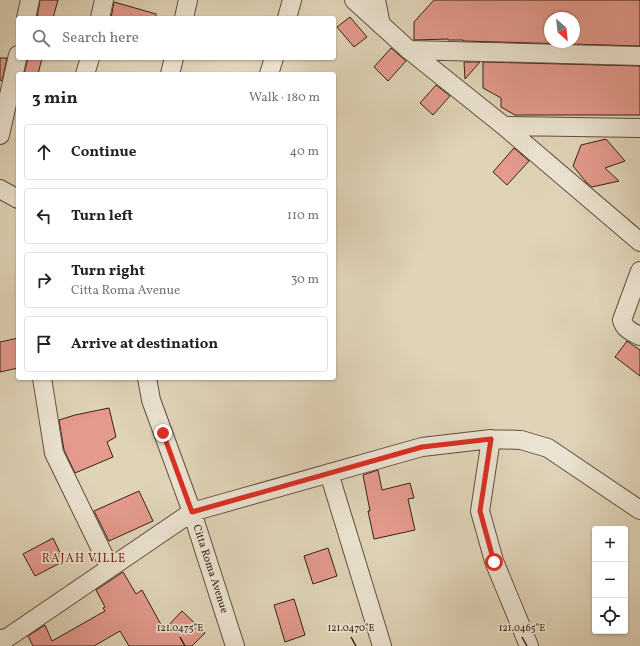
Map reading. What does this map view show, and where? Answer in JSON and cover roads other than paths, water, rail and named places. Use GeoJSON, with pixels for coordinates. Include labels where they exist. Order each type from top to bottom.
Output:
{"type":"FeatureCollection","features":[{"type":"Feature","properties":{"kind":"street"},"geometry":{"type":"LineString","coordinates":[[26,16],[30,0]]}},
{"type":"Feature","properties":{"kind":"street"},"geometry":{"type":"LineString","coordinates":[[100,16],[104,0]]}},
{"type":"Feature","properties":{"kind":"street"},"geometry":{"type":"LineString","coordinates":[[184,16],[188,0]]}},
{"type":"Feature","properties":{"kind":"street"},"geometry":{"type":"LineString","coordinates":[[288,16],[292,0]]}},
{"type":"Feature","properties":{"kind":"street"},"geometry":{"type":"LineString","coordinates":[[354,0],[409,50],[504,126],[640,242]]}},
{"type":"Feature","properties":{"kind":"street"},"geometry":{"type":"LineString","coordinates":[[376,0],[381,25]]}},
{"type":"Feature","properties":{"kind":"street"},"geometry":{"type":"LineString","coordinates":[[409,50],[640,56]]}},
{"type":"Feature","properties":{"kind":"street"},"geometry":{"type":"LineString","coordinates":[[0,135],[17,60]]}},
{"type":"Feature","properties":{"kind":"street"},"geometry":{"type":"LineString","coordinates":[[86,72],[90,60]]}},
{"type":"Feature","properties":{"kind":"street"},"geometry":{"type":"LineString","coordinates":[[170,72],[174,60]]}},
{"type":"Feature","properties":{"kind":"street"},"geometry":{"type":"LineString","coordinates":[[270,72],[273,60]]}},
{"type":"Feature","properties":{"kind":"street"},"geometry":{"type":"LineString","coordinates":[[504,126],[640,128]]}},
{"type":"Feature","properties":{"kind":"street"},"geometry":{"type":"LineString","coordinates":[[0,189],[16,202]]}},
{"type":"Feature","properties":{"kind":"street"},"geometry":{"type":"LineString","coordinates":[[640,271],[622,320],[627,328],[640,336]]}},
{"type":"Feature","properties":{"kind":"street"},"geometry":{"type":"LineString","coordinates":[[42,380],[54,453],[110,568]]}},
{"type":"Feature","properties":{"kind":"street","name":"Citta Roma Avenue"},"geometry":{"type":"LineString","coordinates":[[147,380],[151,400],[192,512],[235,646]]}},
{"type":"Feature","properties":{"kind":"street"},"geometry":{"type":"LineString","coordinates":[[0,639],[7,638],[192,512],[422,447],[491,439],[521,440],[548,448],[640,510]]}},
{"type":"Feature","properties":{"kind":"street"},"geometry":{"type":"LineString","coordinates":[[491,439],[480,511],[494,562],[529,646]]}},
{"type":"Feature","properties":{"kind":"street"},"geometry":{"type":"LineString","coordinates":[[329,473],[382,646]]}},
{"type":"Feature","properties":{"kind":"district","name":"RAJAH VILLE"},"geometry":{"type":"Point","coordinates":[84,559]}}]}
